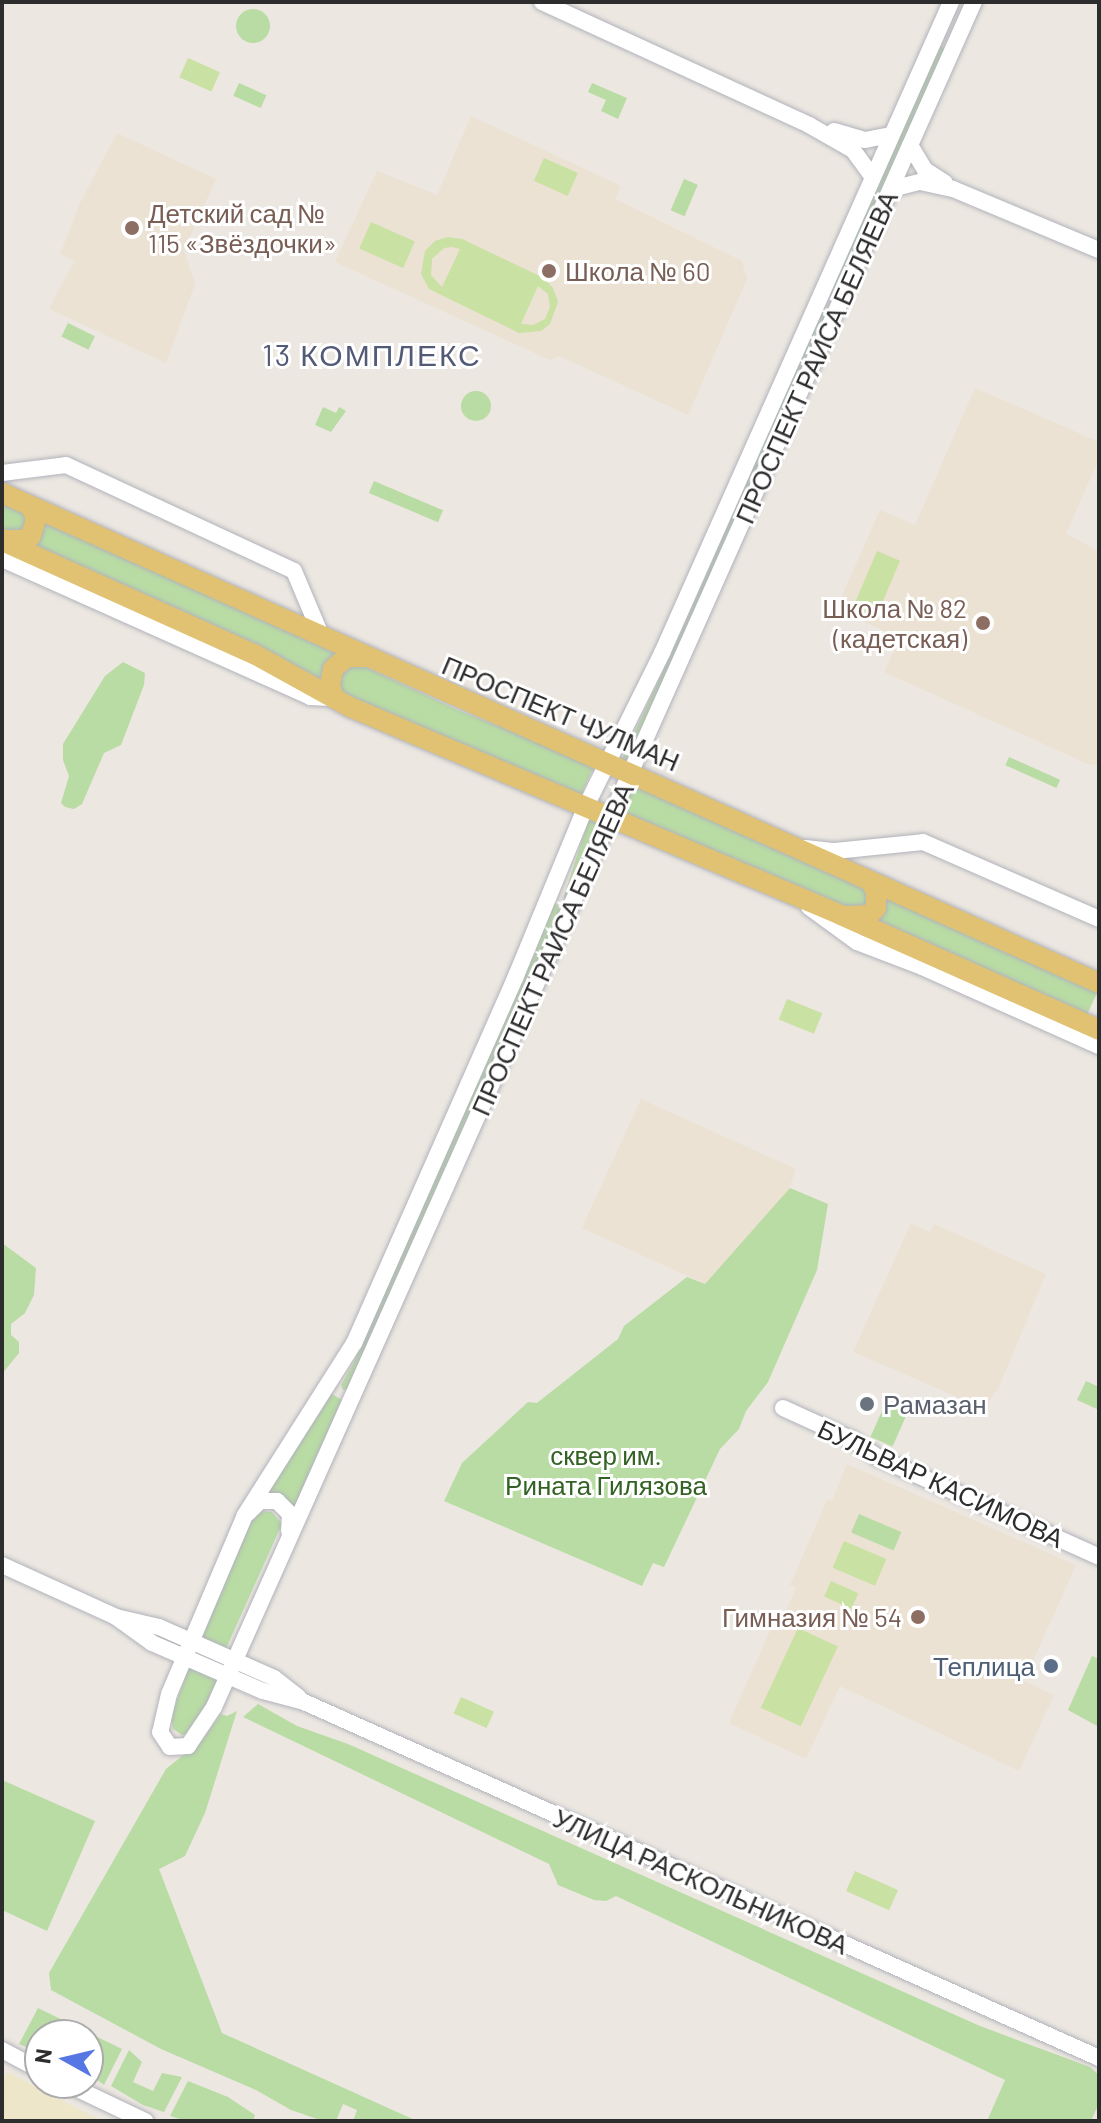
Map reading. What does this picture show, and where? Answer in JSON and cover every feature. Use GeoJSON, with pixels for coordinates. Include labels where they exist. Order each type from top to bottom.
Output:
{"type":"FeatureCollection","features":[{"type":"Feature","properties":{"kind":"main road","name":"ПРОСПЕКТ ЧУЛМАН"},"geometry":{"type":"LineString","coordinates":[[2,493],[803,848],[1099,983]]}},
{"type":"Feature","properties":{"kind":"main road"},"geometry":{"type":"LineString","coordinates":[[2,540],[24,540],[31,536],[36,519],[31,507]]}},
{"type":"Feature","properties":{"kind":"main road"},"geometry":{"type":"LineString","coordinates":[[2,540],[254,654],[334,698],[841,915],[1099,1030]]}},
{"type":"Feature","properties":{"kind":"main road"},"geometry":{"type":"LineString","coordinates":[[334,698],[330,685],[333,669],[347,657],[367,657]]}},
{"type":"Feature","properties":{"kind":"main road"},"geometry":{"type":"LineString","coordinates":[[841,915],[859,918],[876,908],[876,891],[870,881]]}},
{"type":"Feature","properties":{"kind":"street"},"geometry":{"type":"LineString","coordinates":[[542,2],[809,125],[853,150],[872,176]]}},
{"type":"Feature","properties":{"kind":"street","name":"ПРОСПЕКТ РАИСА БЕЛЯЕВА"},"geometry":{"type":"LineString","coordinates":[[951,2],[624,736],[607,761],[586,806],[462,1101],[354,1343],[245,1515],[187,1649],[162,1719],[160,1732],[170,1747],[191,1743],[207,1721],[974,2]]}},
{"type":"Feature","properties":{"kind":"street"},"geometry":{"type":"LineString","coordinates":[[932,45],[945,40],[950,44],[950,54]]}},
{"type":"Feature","properties":{"kind":"street"},"geometry":{"type":"LineString","coordinates":[[809,125],[865,140],[891,135]]}},
{"type":"Feature","properties":{"kind":"street"},"geometry":{"type":"LineString","coordinates":[[910,145],[925,170],[953,189]]}},
{"type":"Feature","properties":{"kind":"street"},"geometry":{"type":"LineString","coordinates":[[891,189],[920,182],[953,189],[1099,250]]}},
{"type":"Feature","properties":{"kind":"street"},"geometry":{"type":"LineString","coordinates":[[823,288],[827,305],[842,299]]}},
{"type":"Feature","properties":{"kind":"street"},"geometry":{"type":"LineString","coordinates":[[2,473],[66,465],[294,571],[321,635]]}},
{"type":"Feature","properties":{"kind":"street"},"geometry":{"type":"LineString","coordinates":[[2,559],[310,697],[334,698]]}},
{"type":"Feature","properties":{"kind":"street"},"geometry":{"type":"LineString","coordinates":[[803,848],[835,851],[923,842],[1099,919]]}},
{"type":"Feature","properties":{"kind":"street"},"geometry":{"type":"LineString","coordinates":[[795,896],[857,942],[922,967],[1099,1046]]}},
{"type":"Feature","properties":{"kind":"street"},"geometry":{"type":"LineString","coordinates":[[544,903],[558,899],[565,907],[566,917]]}},
{"type":"Feature","properties":{"kind":"street"},"geometry":{"type":"LineString","coordinates":[[332,1378],[337,1394],[353,1393]]}},
{"type":"Feature","properties":{"kind":"street","name":"БУЛЬВАР КАСИМОВА"},"geometry":{"type":"LineString","coordinates":[[783,1408],[853,1440],[877,1457],[1099,1557]]}},
{"type":"Feature","properties":{"kind":"street"},"geometry":{"type":"LineString","coordinates":[[245,1515],[260,1501],[277,1501],[290,1514],[289,1536]]}},
{"type":"Feature","properties":{"kind":"street","name":"УЛИЦА РАСКОЛЬНИКОВА"},"geometry":{"type":"LineString","coordinates":[[2,1565],[116,1617],[159,1627],[187,1649],[1099,2058]]}},
{"type":"Feature","properties":{"kind":"street"},"geometry":{"type":"LineString","coordinates":[[2,2050],[24,2062]]}},
{"type":"Feature","properties":{"kind":"street"},"geometry":{"type":"LineString","coordinates":[[99,2099],[145,2121]]}},
{"type":"Feature","properties":{"kind":"shaded area","name":"Школа № 60"},"geometry":{"type":"Polygon","coordinates":[[[471,116],[621,186],[615,199],[742,261],[747,279],[688,415],[559,356],[550,360],[335,262],[377,171],[437,195],[471,116]]]}},
{"type":"Feature","properties":{"kind":"shaded area","name":"Детский сад № 115 «Звёздочки»"},"geometry":{"type":"Polygon","coordinates":[[[117,133],[216,179],[184,250],[195,284],[166,363],[49,309],[74,261],[60,254],[81,201],[117,133]]]}},
{"type":"Feature","properties":{"kind":"shaded area","name":"Школа № 82 (кадетская)"},"geometry":{"type":"Polygon","coordinates":[[[975,388],[1099,442],[1099,459],[1066,534],[1099,551],[1099,764],[1090,765],[884,672],[900,638],[836,609],[880,510],[915,525],[975,388]]]}},
{"type":"Feature","properties":{"kind":"shaded area"},"geometry":{"type":"Polygon","coordinates":[[[641,1099],[796,1169],[787,1194],[705,1284],[582,1228],[641,1099]]]}},
{"type":"Feature","properties":{"kind":"shaded area"},"geometry":{"type":"Polygon","coordinates":[[[911,1223],[930,1232],[934,1224],[1046,1274],[998,1389],[983,1408],[853,1352],[911,1223]]]}},
{"type":"Feature","properties":{"kind":"shaded area","name":"Гимназия № 54"},"geometry":{"type":"Polygon","coordinates":[[[847,1464],[1076,1565],[1024,1681],[1054,1695],[1019,1771],[840,1686],[806,1759],[729,1723],[777,1615],[783,1617],[796,1588],[790,1585],[827,1500],[832,1501],[847,1464]]]}},
{"type":"Feature","properties":{"kind":"green space"},"geometry":{"type":"Polygon","coordinates":[[[253,9],[265,14],[270,26],[265,38],[253,43],[241,38],[236,26],[241,14],[253,9]]]}},
{"type":"Feature","properties":{"kind":"green space"},"geometry":{"type":"Polygon","coordinates":[[[940,45],[946,50],[832,298],[829,296],[940,45]]]}},
{"type":"Feature","properties":{"kind":"green space"},"geometry":{"type":"Polygon","coordinates":[[[188,58],[220,72],[211,91],[179,77],[188,58]]]}},
{"type":"Feature","properties":{"kind":"green space"},"geometry":{"type":"Polygon","coordinates":[[[239,83],[266,95],[261,108],[233,96],[239,83]]]}},
{"type":"Feature","properties":{"kind":"green space"},"geometry":{"type":"Polygon","coordinates":[[[592,83],[627,98],[618,119],[601,111],[606,100],[588,92],[592,83]]]}},
{"type":"Feature","properties":{"kind":"green space"},"geometry":{"type":"Polygon","coordinates":[[[544,158],[578,173],[568,196],[534,181],[544,158]]]}},
{"type":"Feature","properties":{"kind":"green space"},"geometry":{"type":"Polygon","coordinates":[[[684,179],[698,185],[685,216],[671,210],[684,179]]]}},
{"type":"Feature","properties":{"kind":"green space"},"geometry":{"type":"Polygon","coordinates":[[[371,222],[415,242],[403,268],[359,248],[371,222]]]}},
{"type":"Feature","properties":{"kind":"green space"},"geometry":{"type":"Polygon","coordinates":[[[448,237],[462,239],[544,278],[553,288],[558,302],[550,324],[541,331],[519,333],[429,289],[421,274],[425,251],[435,241],[448,237]],[[444,248],[432,259],[431,275],[442,287],[460,249],[444,248]],[[538,286],[521,324],[533,325],[545,319],[550,307],[548,294],[538,286]]]}},
{"type":"Feature","properties":{"kind":"green space"},"geometry":{"type":"Polygon","coordinates":[[[823,308],[831,312],[630,762],[622,759],[686,622],[823,308]]]}},
{"type":"Feature","properties":{"kind":"green space"},"geometry":{"type":"Polygon","coordinates":[[[68,323],[95,336],[88,350],[61,336],[68,323]]]}},
{"type":"Feature","properties":{"kind":"green space"},"geometry":{"type":"Polygon","coordinates":[[[476,391],[487,395],[491,406],[487,417],[476,421],[465,417],[461,406],[465,395],[476,391]]]}},
{"type":"Feature","properties":{"kind":"green space"},"geometry":{"type":"Polygon","coordinates":[[[323,407],[336,413],[339,407],[346,411],[331,432],[315,425],[323,407]]]}},
{"type":"Feature","properties":{"kind":"green space"},"geometry":{"type":"Polygon","coordinates":[[[374,481],[443,510],[438,522],[369,493],[374,481]]]}},
{"type":"Feature","properties":{"kind":"green space"},"geometry":{"type":"Polygon","coordinates":[[[2,499],[28,512],[25,532],[2,531],[2,499]]]}},
{"type":"Feature","properties":{"kind":"green space"},"geometry":{"type":"Polygon","coordinates":[[[42,518],[343,651],[324,684],[28,547],[42,518]]]}},
{"type":"Feature","properties":{"kind":"green space"},"geometry":{"type":"Polygon","coordinates":[[[877,551],[900,561],[876,617],[853,607],[877,551]]]}},
{"type":"Feature","properties":{"kind":"green space"},"geometry":{"type":"Polygon","coordinates":[[[123,662],[145,673],[144,685],[121,745],[104,753],[82,804],[74,809],[65,807],[61,803],[69,776],[63,760],[63,744],[105,676],[123,662]]]}},
{"type":"Feature","properties":{"kind":"green space"},"geometry":{"type":"Polygon","coordinates":[[[361,665],[460,711],[595,764],[581,795],[390,717],[342,692],[338,685],[341,669],[361,665]]]}},
{"type":"Feature","properties":{"kind":"green space"},"geometry":{"type":"Polygon","coordinates":[[[1009,757],[1060,780],[1056,788],[1005,765],[1009,757]]]}},
{"type":"Feature","properties":{"kind":"green space"},"geometry":{"type":"Polygon","coordinates":[[[634,783],[865,885],[872,902],[855,910],[621,813],[634,783]]]}},
{"type":"Feature","properties":{"kind":"green space"},"geometry":{"type":"Polygon","coordinates":[[[589,819],[598,822],[572,900],[564,897],[589,819]]]}},
{"type":"Feature","properties":{"kind":"green space"},"geometry":{"type":"Polygon","coordinates":[[[883,893],[1099,989],[1086,1018],[870,922],[883,893]]]}},
{"type":"Feature","properties":{"kind":"green space"},"geometry":{"type":"Polygon","coordinates":[[[553,903],[558,905],[560,911],[349,1389],[343,1390],[341,1385],[354,1362],[553,903]]]}},
{"type":"Feature","properties":{"kind":"green space"},"geometry":{"type":"Polygon","coordinates":[[[787,999],[822,1013],[814,1034],[779,1019],[787,999]]]}},
{"type":"Feature","properties":{"kind":"green space","name":"сквер им. Рината Гилязова"},"geometry":{"type":"Polygon","coordinates":[[[790,1188],[828,1204],[817,1270],[768,1382],[746,1411],[739,1429],[720,1449],[664,1567],[653,1563],[642,1586],[444,1501],[462,1463],[528,1402],[537,1403],[618,1339],[624,1326],[687,1277],[705,1284],[790,1188]]]}},
{"type":"Feature","properties":{"kind":"green space"},"geometry":{"type":"Polygon","coordinates":[[[2,1243],[36,1268],[34,1295],[25,1313],[11,1324],[11,1335],[19,1342],[19,1353],[2,1374],[2,1243]]]}},
{"type":"Feature","properties":{"kind":"green space"},"geometry":{"type":"Polygon","coordinates":[[[1086,1381],[1099,1387],[1099,1410],[1077,1400],[1086,1381]]]}},
{"type":"Feature","properties":{"kind":"green space"},"geometry":{"type":"Polygon","coordinates":[[[330,1393],[344,1401],[292,1512],[260,1495],[330,1393]]]}},
{"type":"Feature","properties":{"kind":"green space"},"geometry":{"type":"Polygon","coordinates":[[[886,1402],[908,1412],[892,1446],[871,1437],[886,1402]]]}},
{"type":"Feature","properties":{"kind":"green space"},"geometry":{"type":"Polygon","coordinates":[[[260,1511],[272,1512],[282,1524],[224,1653],[198,1641],[254,1516],[260,1511]]]}},
{"type":"Feature","properties":{"kind":"green space"},"geometry":{"type":"Polygon","coordinates":[[[859,1514],[901,1532],[894,1550],[851,1532],[859,1514]]]}},
{"type":"Feature","properties":{"kind":"green space"},"geometry":{"type":"Polygon","coordinates":[[[844,1541],[886,1559],[875,1586],[833,1568],[844,1541]]]}},
{"type":"Feature","properties":{"kind":"green space"},"geometry":{"type":"Polygon","coordinates":[[[831,1581],[858,1593],[851,1609],[824,1597],[831,1581]]]}},
{"type":"Feature","properties":{"kind":"green space"},"geometry":{"type":"Polygon","coordinates":[[[798,1628],[838,1647],[801,1726],[761,1708],[798,1628]]]}},
{"type":"Feature","properties":{"kind":"green space"},"geometry":{"type":"Polygon","coordinates":[[[1092,1656],[1099,1659],[1099,1727],[1068,1710],[1092,1656]]]}},
{"type":"Feature","properties":{"kind":"green space"},"geometry":{"type":"Polygon","coordinates":[[[190,1664],[222,1678],[210,1708],[187,1734],[182,1735],[173,1729],[171,1717],[190,1664]]]}},
{"type":"Feature","properties":{"kind":"green space"},"geometry":{"type":"Polygon","coordinates":[[[461,1697],[494,1712],[487,1728],[454,1713],[461,1697]]]}},
{"type":"Feature","properties":{"kind":"green space"},"geometry":{"type":"Polygon","coordinates":[[[258,1704],[297,1726],[348,1744],[980,2026],[1090,2067],[1099,2075],[1099,2103],[1091,2121],[987,2121],[1005,2080],[616,1896],[606,1901],[594,1900],[558,1885],[549,1864],[243,1717],[258,1704]]]}},
{"type":"Feature","properties":{"kind":"green space"},"geometry":{"type":"Polygon","coordinates":[[[237,1711],[205,1813],[185,1856],[159,1869],[222,2033],[417,2121],[353,2121],[357,2110],[343,2104],[336,2121],[323,2121],[291,2110],[256,2090],[161,2049],[51,1990],[49,1973],[166,1769],[202,1740],[221,1714],[227,1716],[237,1711]]]}},
{"type":"Feature","properties":{"kind":"green space"},"geometry":{"type":"Polygon","coordinates":[[[2,1780],[95,1821],[47,1931],[2,1910],[2,1780]]]}},
{"type":"Feature","properties":{"kind":"green space"},"geometry":{"type":"Polygon","coordinates":[[[855,1871],[898,1890],[889,1910],[846,1891],[855,1871]]]}},
{"type":"Feature","properties":{"kind":"green space"},"geometry":{"type":"Polygon","coordinates":[[[38,2008],[61,2019],[32,2019],[38,2008]]]}},
{"type":"Feature","properties":{"kind":"green space"},"geometry":{"type":"Polygon","coordinates":[[[104,2040],[122,2049],[104,2085],[104,2040]]]}},
{"type":"Feature","properties":{"kind":"green space"},"geometry":{"type":"Polygon","coordinates":[[[129,2050],[142,2062],[133,2082],[153,2091],[162,2073],[182,2077],[164,2112],[143,2105],[111,2086],[129,2050]]]}},
{"type":"Feature","properties":{"kind":"green space"},"geometry":{"type":"Polygon","coordinates":[[[188,2081],[228,2097],[255,2115],[253,2121],[187,2121],[170,2116],[188,2081]]]}},
{"type":"Feature","properties":{"kind":"sand"},"geometry":{"type":"Polygon","coordinates":[[[7,2072],[24,2081],[24,2099],[59,2099],[102,2121],[2,2121],[2,2081],[7,2072]]]}},
{"type":"Feature","properties":{"kind":"place","name":"Детский сад № 115 «Звёздочки»"},"geometry":{"type":"Point","coordinates":[132,228]}},
{"type":"Feature","properties":{"kind":"place","name":"Школа № 60"},"geometry":{"type":"Point","coordinates":[549,271]}},
{"type":"Feature","properties":{"kind":"place","name":"Школа № 82 (кадетская)"},"geometry":{"type":"Point","coordinates":[983,623]}},
{"type":"Feature","properties":{"kind":"place","name":"Рамазан"},"geometry":{"type":"Point","coordinates":[867,1404]}},
{"type":"Feature","properties":{"kind":"place","name":"Гимназия № 54"},"geometry":{"type":"Point","coordinates":[918,1617]}},
{"type":"Feature","properties":{"kind":"place","name":"Теплица"},"geometry":{"type":"Point","coordinates":[1051,1666]}},
{"type":"Feature","properties":{"kind":"district","name":"13 КОМПЛЕКС"},"geometry":{"type":"Point","coordinates":[372,354]}}]}
